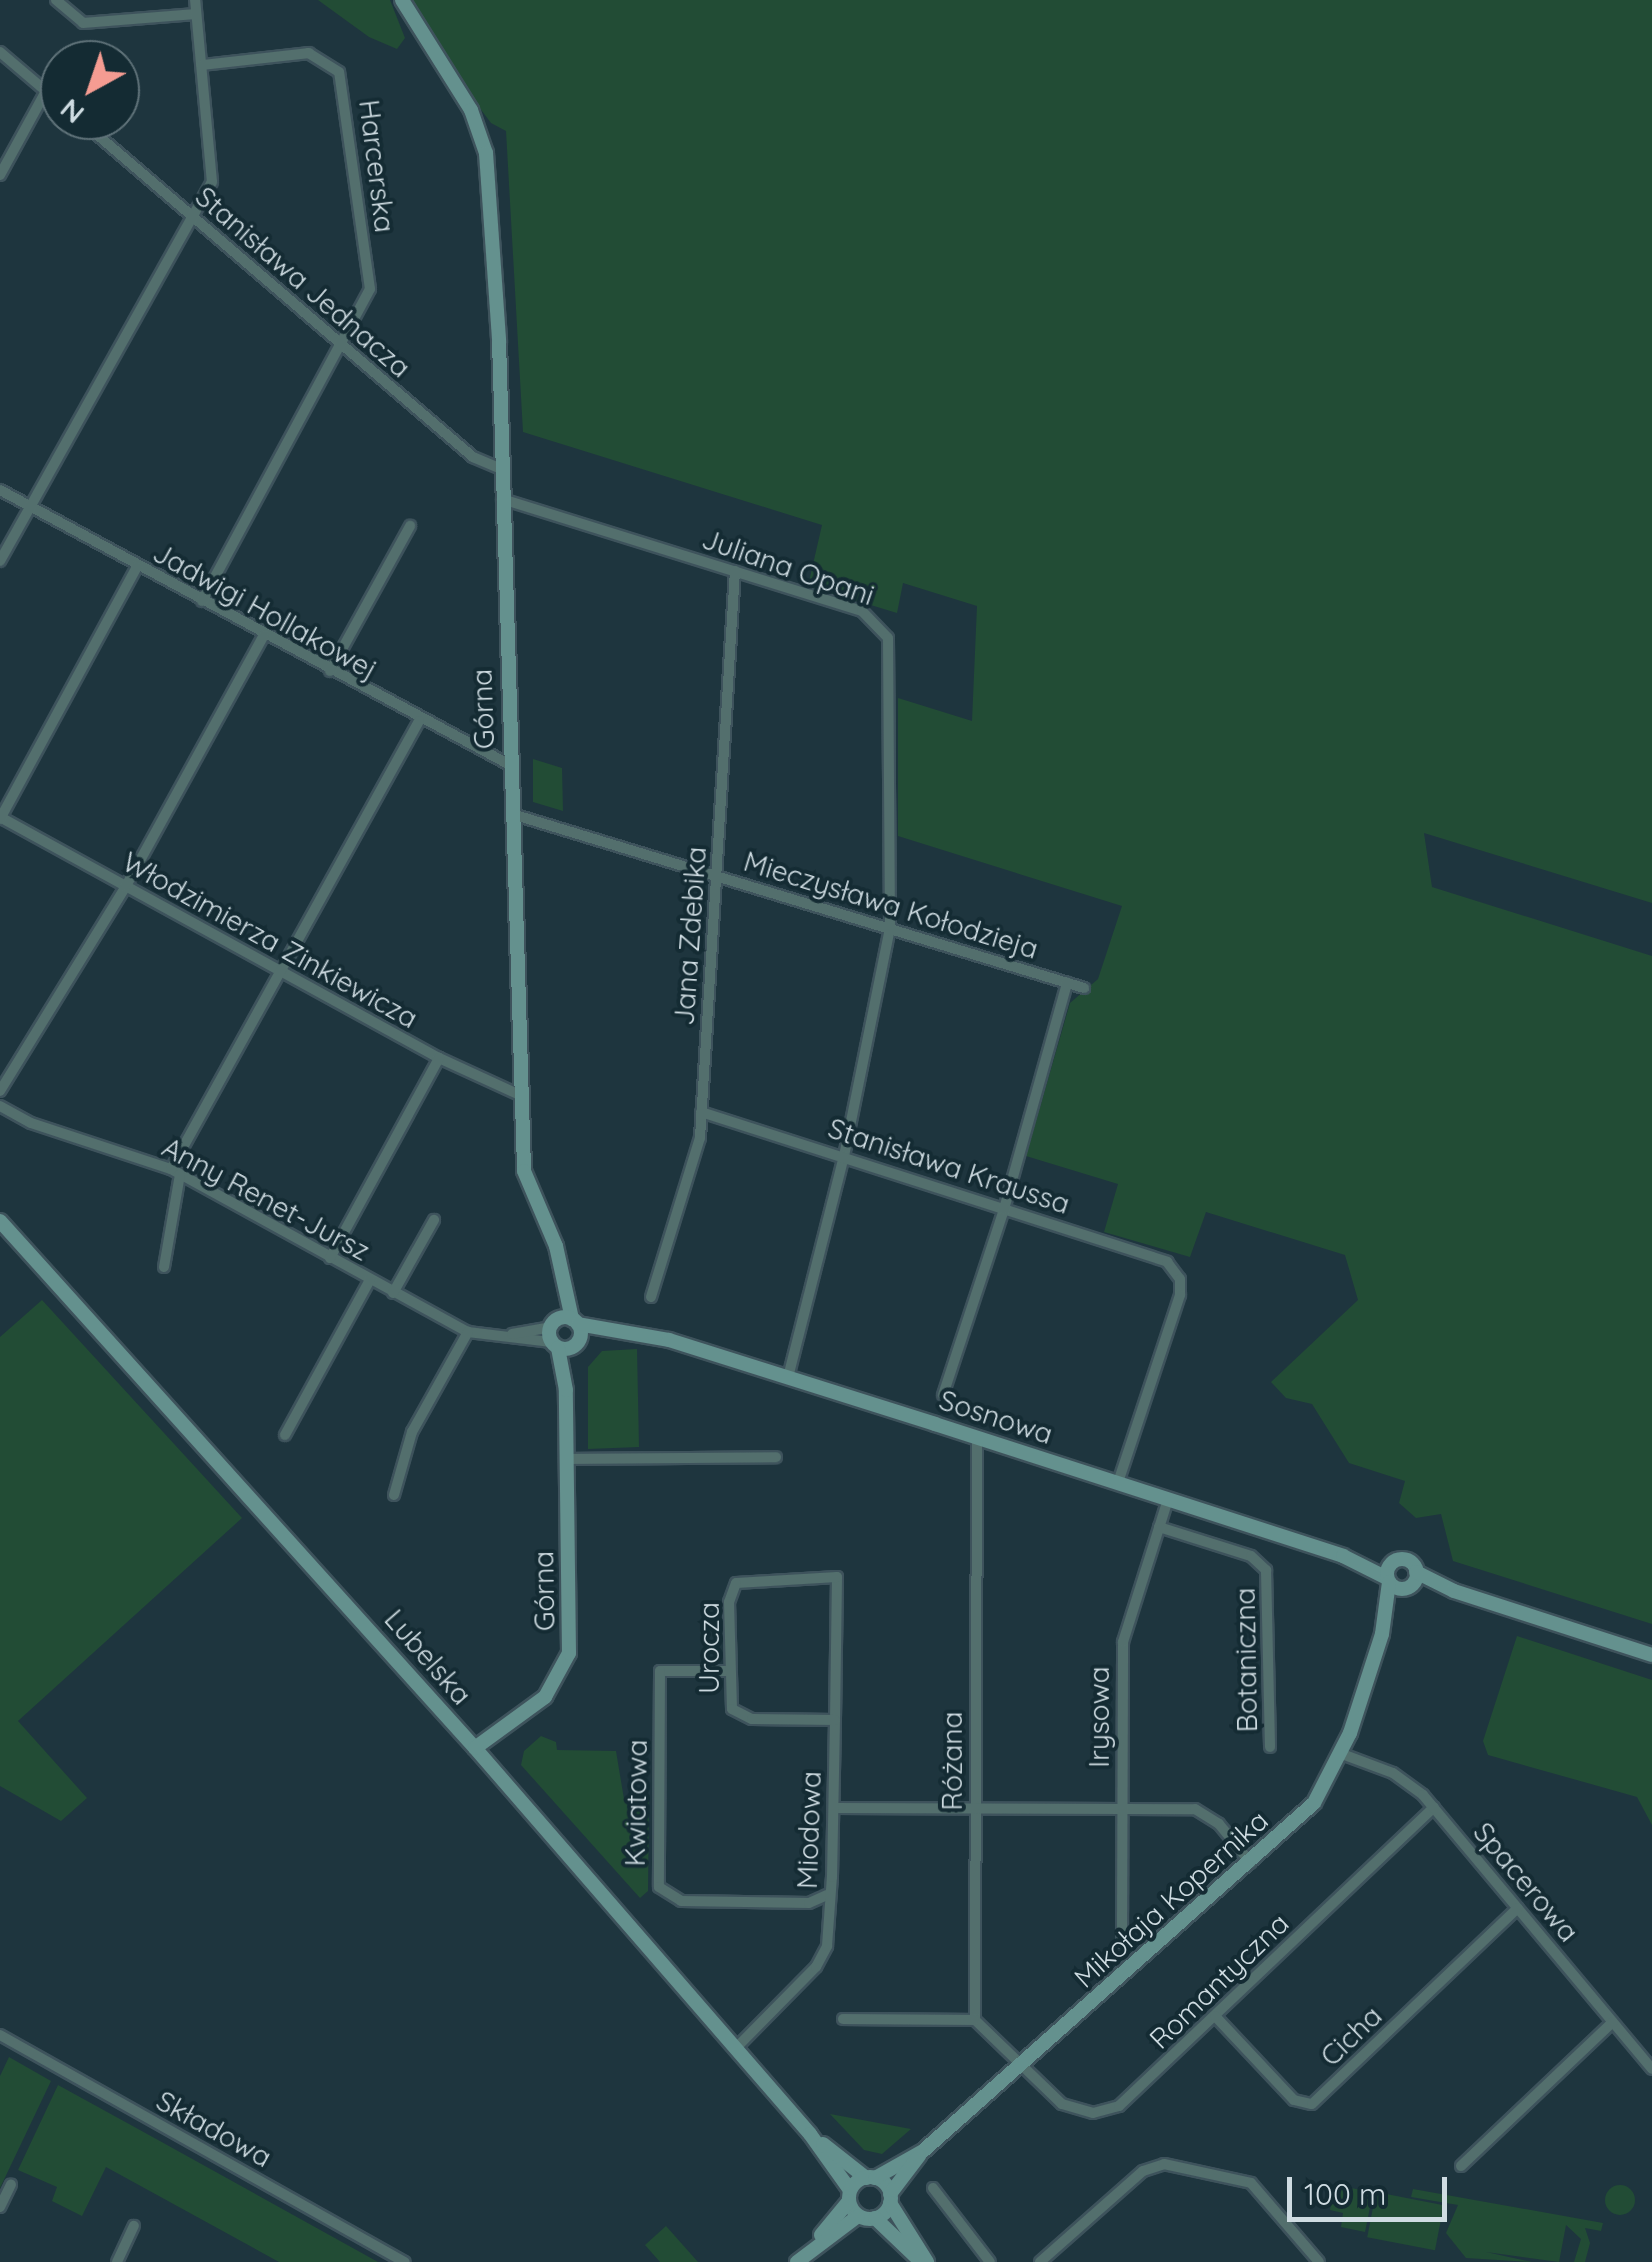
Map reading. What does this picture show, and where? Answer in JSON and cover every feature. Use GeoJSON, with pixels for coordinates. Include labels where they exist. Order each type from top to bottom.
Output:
{"type":"FeatureCollection","features":[{"type":"Feature","properties":{"kind":"street"},"geometry":{"type":"LineString","coordinates":[[56,0],[83,22],[196,14]]}},
{"type":"Feature","properties":{"kind":"street"},"geometry":{"type":"LineString","coordinates":[[0,562],[213,172],[194,0]]}},
{"type":"Feature","properties":{"kind":"street","name":"Górna"},"geometry":{"type":"LineString","coordinates":[[402,0],[482,137],[498,314],[522,1096],[529,1194],[562,1272],[565,1333],[566,1662],[545,1697],[475,1748]]}},
{"type":"Feature","properties":{"kind":"street"},"geometry":{"type":"LineString","coordinates":[[0,52],[40,87]]}},
{"type":"Feature","properties":{"kind":"street","name":"Harcerska"},"geometry":{"type":"LineString","coordinates":[[202,65],[309,53],[339,72],[370,288],[202,602]]}},
{"type":"Feature","properties":{"kind":"street"},"geometry":{"type":"LineString","coordinates":[[0,175],[40,103]]}},
{"type":"Feature","properties":{"kind":"street","name":"Stanisława Jednacza"},"geometry":{"type":"LineString","coordinates":[[103,140],[473,457],[502,469]]}},
{"type":"Feature","properties":{"kind":"street","name":"Jadwigi Hollakowej"},"geometry":{"type":"LineString","coordinates":[[0,490],[419,721],[510,765]]}},
{"type":"Feature","properties":{"kind":"street","name":"Juliana Opani"},"geometry":{"type":"LineString","coordinates":[[502,499],[862,611],[888,638],[890,928],[844,1156],[788,1378]]}},
{"type":"Feature","properties":{"kind":"street"},"geometry":{"type":"LineString","coordinates":[[330,672],[410,526]]}},
{"type":"Feature","properties":{"kind":"street"},"geometry":{"type":"LineString","coordinates":[[0,818],[138,567]]}},
{"type":"Feature","properties":{"kind":"street","name":"Jana Zdebika"},"geometry":{"type":"LineString","coordinates":[[651,1297],[700,1138],[735,571]]}},
{"type":"Feature","properties":{"kind":"street"},"geometry":{"type":"LineString","coordinates":[[0,1091],[126,886],[264,636]]}},
{"type":"Feature","properties":{"kind":"street"},"geometry":{"type":"LineString","coordinates":[[164,1266],[175,1172],[419,721]]}},
{"type":"Feature","properties":{"kind":"street","name":"Mieczysława Kołodzieja"},"geometry":{"type":"LineString","coordinates":[[512,814],[1084,988]]}},
{"type":"Feature","properties":{"kind":"street","name":"Włodzimierza Zinkiewicza"},"geometry":{"type":"LineString","coordinates":[[0,818],[440,1058],[522,1096]]}},
{"type":"Feature","properties":{"kind":"street"},"geometry":{"type":"LineString","coordinates":[[943,1395],[1004,1209],[1067,983]]}},
{"type":"Feature","properties":{"kind":"street"},"geometry":{"type":"LineString","coordinates":[[330,1258],[440,1058]]}},
{"type":"Feature","properties":{"kind":"street","name":"Anny Renet-Jursz"},"geometry":{"type":"LineString","coordinates":[[0,1106],[30,1122],[175,1172],[468,1332],[565,1333]]}},
{"type":"Feature","properties":{"kind":"street","name":"Stanisława Kraussa"},"geometry":{"type":"LineString","coordinates":[[702,1112],[1158,1256],[1176,1273],[1180,1295],[1118,1483]]}},
{"type":"Feature","properties":{"kind":"street"},"geometry":{"type":"LineString","coordinates":[[394,1293],[434,1220]]}},
{"type":"Feature","properties":{"kind":"street","name":"Lubelska"},"geometry":{"type":"LineString","coordinates":[[0,1221],[475,1748],[736,2048],[810,2134],[850,2196],[858,2216]]}},
{"type":"Feature","properties":{"kind":"street"},"geometry":{"type":"LineString","coordinates":[[285,1435],[370,1280]]}},
{"type":"Feature","properties":{"kind":"street"},"geometry":{"type":"LineString","coordinates":[[394,1495],[412,1432],[468,1332]]}},
{"type":"Feature","properties":{"kind":"street","name":"Sosnowa"},"geometry":{"type":"LineString","coordinates":[[565,1333],[631,1333],[788,1378],[1343,1556],[1388,1580],[1411,1582],[1405,1560],[1343,1556]]}},
{"type":"Feature","properties":{"kind":"street","name":"Różana"},"geometry":{"type":"LineString","coordinates":[[975,2020],[978,1438]]}},
{"type":"Feature","properties":{"kind":"street"},"geometry":{"type":"LineString","coordinates":[[568,1459],[776,1457]]}},
{"type":"Feature","properties":{"kind":"street","name":"Irysowa"},"geometry":{"type":"LineString","coordinates":[[1122,1942],[1123,1642],[1168,1499]]}},
{"type":"Feature","properties":{"kind":"street","name":"Botaniczna"},"geometry":{"type":"LineString","coordinates":[[1159,1527],[1251,1556],[1266,1570],[1270,1748]]}},
{"type":"Feature","properties":{"kind":"street","name":"Mikołaja Kopernika"},"geometry":{"type":"LineString","coordinates":[[1382,1634],[1392,1562]]}},
{"type":"Feature","properties":{"kind":"street","name":"Urocza"},"geometry":{"type":"LineString","coordinates":[[835,1720],[744,1718],[730,1703],[728,1671],[729,1602],[736,1584],[837,1577]]}},
{"type":"Feature","properties":{"kind":"street","name":"Miodowa"},"geometry":{"type":"LineString","coordinates":[[736,2048],[824,1956],[834,1808],[837,1577]]}},
{"type":"Feature","properties":{"kind":"street"},"geometry":{"type":"LineString","coordinates":[[1411,1582],[1454,1591],[1652,1654]]}},
{"type":"Feature","properties":{"kind":"street","name":"Mikołaja Kopernika"},"geometry":{"type":"LineString","coordinates":[[800,2259],[850,2196],[871,2178],[923,2151],[1314,1803],[1342,1754],[1382,1634],[1411,1582]]}},
{"type":"Feature","properties":{"kind":"street","name":"Kwiatowa"},"geometry":{"type":"LineString","coordinates":[[728,1671],[660,1671],[659,1887],[681,1901],[809,1904],[827,1895]]}},
{"type":"Feature","properties":{"kind":"street","name":"Spacerowa"},"geometry":{"type":"LineString","coordinates":[[1342,1754],[1399,1776],[1434,1807],[1652,2069]]}},
{"type":"Feature","properties":{"kind":"street"},"geometry":{"type":"LineString","coordinates":[[834,1808],[1122,1805],[1208,1814],[1250,1862]]}},
{"type":"Feature","properties":{"kind":"street","name":"Romantyczna"},"geometry":{"type":"LineString","coordinates":[[1021,2066],[1068,2108],[1110,2110],[1434,1807]]}},
{"type":"Feature","properties":{"kind":"street","name":"Cicha"},"geometry":{"type":"LineString","coordinates":[[1214,2016],[1294,2100],[1312,2104],[1518,1908]]}},
{"type":"Feature","properties":{"kind":"street"},"geometry":{"type":"LineString","coordinates":[[843,2019],[975,2020],[1021,2066]]}},
{"type":"Feature","properties":{"kind":"street"},"geometry":{"type":"LineString","coordinates":[[1462,2166],[1613,2022]]}},
{"type":"Feature","properties":{"kind":"street","name":"Składowa"},"geometry":{"type":"LineString","coordinates":[[0,2036],[405,2262]]}},
{"type":"Feature","properties":{"kind":"street","name":"Lubelska"},"geometry":{"type":"LineString","coordinates":[[810,2134],[871,2178],[890,2198]]}},
{"type":"Feature","properties":{"kind":"street","name":"Mikołaja Kopernika"},"geometry":{"type":"LineString","coordinates":[[875,2218],[923,2151]]}},
{"type":"Feature","properties":{"kind":"street"},"geometry":{"type":"LineString","coordinates":[[1040,2262],[1156,2164],[1259,2190],[1319,2262]]}},
{"type":"Feature","properties":{"kind":"street"},"geometry":{"type":"LineString","coordinates":[[0,2208],[11,2184]]}},
{"type":"Feature","properties":{"kind":"street"},"geometry":{"type":"LineString","coordinates":[[933,2188],[990,2262]]}},
{"type":"Feature","properties":{"kind":"street"},"geometry":{"type":"LineString","coordinates":[[890,2198],[924,2262]]}},
{"type":"Feature","properties":{"kind":"street"},"geometry":{"type":"LineString","coordinates":[[800,2259],[858,2216],[875,2218],[924,2262]]}},
{"type":"Feature","properties":{"kind":"street"},"geometry":{"type":"LineString","coordinates":[[117,2262],[134,2226]]}},
{"type":"Feature","properties":{"kind":"green space"},"geometry":{"type":"Polygon","coordinates":[[[318,0],[390,0],[405,38],[397,49],[369,37],[318,0]]]}},
{"type":"Feature","properties":{"kind":"green space"},"geometry":{"type":"Polygon","coordinates":[[[410,0],[1652,0],[1652,903],[1424,833],[1432,887],[1652,956],[1652,1624],[1453,1561],[1441,1514],[1416,1518],[1399,1503],[1405,1481],[1349,1463],[1312,1404],[1286,1398],[1271,1382],[1358,1300],[1345,1255],[1206,1212],[1190,1257],[1104,1232],[1118,1184],[1026,1156],[1070,1003],[1098,979],[1122,906],[898,836],[898,698],[972,721],[977,606],[903,583],[897,613],[808,586],[822,525],[523,432],[506,131],[491,123],[430,42],[410,0]]]}},
{"type":"Feature","properties":{"kind":"green space"},"geometry":{"type":"Polygon","coordinates":[[[533,759],[562,768],[563,811],[533,802],[533,759]]]}},
{"type":"Feature","properties":{"kind":"green space"},"geometry":{"type":"Polygon","coordinates":[[[42,1300],[242,1518],[18,1721],[87,1798],[61,1821],[0,1786],[0,1337],[42,1300]]]}},
{"type":"Feature","properties":{"kind":"green space"},"geometry":{"type":"Polygon","coordinates":[[[637,1349],[639,1447],[588,1449],[588,1367],[602,1351],[637,1349]]]}},
{"type":"Feature","properties":{"kind":"green space"},"geometry":{"type":"Polygon","coordinates":[[[1517,1636],[1652,1680],[1652,1825],[1637,1797],[1488,1755],[1483,1741],[1517,1636]]]}},
{"type":"Feature","properties":{"kind":"green space"},"geometry":{"type":"Polygon","coordinates":[[[541,1736],[556,1742],[557,1750],[616,1751],[624,1799],[649,1801],[648,1891],[640,1898],[521,1765],[524,1751],[541,1736]]]}},
{"type":"Feature","properties":{"kind":"green space"},"geometry":{"type":"Polygon","coordinates":[[[9,2057],[51,2081],[0,2188],[0,2076],[9,2057]]]}},
{"type":"Feature","properties":{"kind":"green space"},"geometry":{"type":"Polygon","coordinates":[[[58,2085],[378,2262],[279,2262],[106,2167],[82,2216],[52,2201],[57,2187],[18,2170],[58,2085]]]}},
{"type":"Feature","properties":{"kind":"green space"},"geometry":{"type":"Polygon","coordinates":[[[830,2114],[911,2129],[882,2154],[864,2150],[830,2114]]]}},
{"type":"Feature","properties":{"kind":"green space"},"geometry":{"type":"Polygon","coordinates":[[[1334,2185],[1373,2192],[1365,2232],[1341,2227],[1343,2213],[1330,2210],[1334,2185]]]}},
{"type":"Feature","properties":{"kind":"green space"},"geometry":{"type":"Polygon","coordinates":[[[1620,2185],[1634,2194],[1635,2200],[1626,2214],[1620,2215],[1606,2206],[1605,2200],[1614,2186],[1620,2185]]]}},
{"type":"Feature","properties":{"kind":"green space"},"geometry":{"type":"Polygon","coordinates":[[[1413,2189],[1603,2223],[1601,2231],[1585,2228],[1590,2243],[1585,2262],[1574,2262],[1581,2239],[1566,2225],[1559,2262],[1486,2252],[1532,2262],[1466,2258],[1446,2233],[1458,2205],[1411,2197],[1413,2189]]]}},
{"type":"Feature","properties":{"kind":"green space"},"geometry":{"type":"Polygon","coordinates":[[[1376,2192],[1444,2205],[1435,2250],[1367,2237],[1376,2192]]]}},
{"type":"Feature","properties":{"kind":"green space"},"geometry":{"type":"Polygon","coordinates":[[[666,2226],[698,2262],[660,2262],[645,2245],[666,2226]]]}}]}
